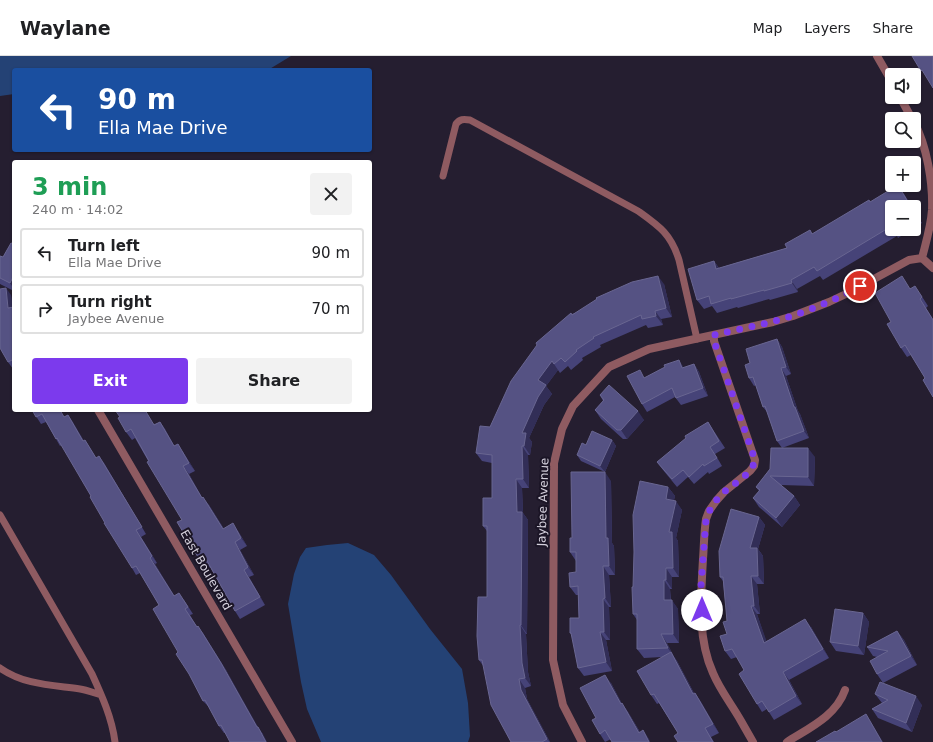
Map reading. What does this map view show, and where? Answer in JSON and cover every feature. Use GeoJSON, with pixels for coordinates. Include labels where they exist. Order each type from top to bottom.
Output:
{"type":"FeatureCollection","features":[{"type":"Feature","properties":{"kind":"street"},"geometry":{"type":"LineString","coordinates":[[878,56],[885,69]]}},
{"type":"Feature","properties":{"kind":"street"},"geometry":{"type":"LineString","coordinates":[[921,139],[931,174],[933,198],[928,235],[922,258],[933,268]]}},
{"type":"Feature","properties":{"kind":"street","name":"Jaybee Avenue"},"geometry":{"type":"LineString","coordinates":[[582,742],[563,705],[553,660],[554,463],[562,429],[573,406],[609,367],[649,349],[793,316],[848,293],[909,260],[922,258]]}},
{"type":"Feature","properties":{"kind":"street"},"geometry":{"type":"LineString","coordinates":[[714,335],[714,341],[755,460],[754,466],[750,471],[716,500],[709,510],[706,519],[701,586],[703,634],[707,657],[713,674],[721,690],[753,742]]}},
{"type":"Feature","properties":{"kind":"street","name":"East Boulevard"},"geometry":{"type":"LineString","coordinates":[[99,412],[292,742]]}},
{"type":"Feature","properties":{"kind":"street"},"geometry":{"type":"LineString","coordinates":[[787,742],[819,723],[833,711],[845,690]]}},
{"type":"Feature","properties":{"kind":"lane"},"geometry":{"type":"LineString","coordinates":[[442,176],[456,124],[459,120],[470,120],[638,211],[656,224],[666,234],[676,249],[697,339]]}},
{"type":"Feature","properties":{"kind":"lane"},"geometry":{"type":"LineString","coordinates":[[0,515],[92,674],[101,694],[113,729],[115,742]]}},
{"type":"Feature","properties":{"kind":"lane"},"geometry":{"type":"LineString","coordinates":[[0,668],[15,677],[36,684],[82,689],[101,694]]}},
{"type":"Feature","properties":{"kind":"water"},"geometry":{"type":"Polygon","coordinates":[[[0,56],[291,56],[271,68],[12,68],[12,94],[0,96],[0,56]]]}},
{"type":"Feature","properties":{"kind":"water"},"geometry":{"type":"Polygon","coordinates":[[[348,543],[374,555],[391,575],[430,629],[462,669],[468,703],[470,736],[468,742],[321,742],[307,709],[288,604],[294,574],[300,557],[306,548],[348,543]]]}},
{"type":"Feature","properties":{"kind":"building"},"geometry":{"type":"Polygon","coordinates":[[[912,56],[933,56],[933,88],[922,70],[921,71],[921,68],[919,68],[912,56]]]}},
{"type":"Feature","properties":{"kind":"building"},"geometry":{"type":"Polygon","coordinates":[[[886,192],[902,192],[907,200],[885,200],[885,230],[817,271],[814,267],[791,280],[792,283],[711,304],[709,296],[697,300],[688,269],[714,261],[716,269],[787,248],[785,244],[810,230],[812,234],[869,200],[870,202],[886,192]]]}},
{"type":"Feature","properties":{"kind":"building"},"geometry":{"type":"Polygon","coordinates":[[[12,243],[12,279],[10,283],[0,278],[0,256],[3,257],[12,243]]]}},
{"type":"Feature","properties":{"kind":"building"},"geometry":{"type":"Polygon","coordinates":[[[658,276],[666,308],[655,311],[656,316],[642,319],[641,315],[593,337],[594,338],[576,350],[577,351],[565,362],[561,358],[554,364],[552,361],[538,380],[546,385],[538,397],[522,433],[526,433],[524,446],[522,446],[523,479],[516,479],[517,512],[522,512],[520,625],[522,663],[525,678],[519,679],[521,690],[547,739],[542,742],[511,742],[491,705],[482,660],[479,660],[477,636],[478,597],[487,597],[487,526],[483,526],[483,498],[492,498],[492,455],[476,453],[480,426],[490,427],[511,381],[537,345],[536,343],[571,313],[572,315],[597,299],[596,298],[632,282],[658,276]]]}},
{"type":"Feature","properties":{"kind":"building"},"geometry":{"type":"Polygon","coordinates":[[[902,276],[910,289],[915,286],[922,297],[920,299],[933,320],[933,397],[923,380],[925,378],[905,345],[901,348],[887,324],[891,322],[875,293],[902,276]]]}},
{"type":"Feature","properties":{"kind":"building"},"geometry":{"type":"Polygon","coordinates":[[[6,288],[8,308],[12,307],[12,360],[8,362],[0,348],[0,289],[6,288]]]}},
{"type":"Feature","properties":{"kind":"building"},"geometry":{"type":"Polygon","coordinates":[[[777,339],[786,367],[781,368],[804,431],[777,441],[753,377],[749,378],[745,365],[750,363],[746,349],[777,339]]]}},
{"type":"Feature","properties":{"kind":"building"},"geometry":{"type":"Polygon","coordinates":[[[679,360],[682,368],[694,364],[703,388],[676,398],[672,388],[642,404],[627,376],[640,370],[644,378],[665,367],[664,365],[679,360]]]}},
{"type":"Feature","properties":{"kind":"building"},"geometry":{"type":"Polygon","coordinates":[[[609,385],[638,411],[621,430],[617,430],[595,410],[604,400],[600,395],[609,385]]]}},
{"type":"Feature","properties":{"kind":"building"},"geometry":{"type":"Polygon","coordinates":[[[33,412],[61,412],[64,417],[68,415],[83,441],[85,440],[96,458],[99,456],[142,527],[136,530],[152,556],[150,558],[174,596],[179,593],[188,607],[185,609],[197,627],[198,626],[221,663],[266,742],[230,742],[221,725],[219,726],[205,700],[203,701],[189,674],[176,654],[178,652],[153,609],[159,605],[136,566],[132,568],[104,523],[90,497],[91,496],[42,414],[36,417],[33,412]]]}},
{"type":"Feature","properties":{"kind":"building"},"geometry":{"type":"Polygon","coordinates":[[[116,412],[146,412],[154,425],[160,422],[174,446],[178,444],[189,463],[183,466],[223,529],[233,523],[241,538],[235,542],[248,567],[244,570],[260,597],[235,611],[206,559],[201,562],[177,522],[182,520],[147,462],[149,461],[131,429],[126,432],[118,418],[120,417],[116,412]]]}},
{"type":"Feature","properties":{"kind":"building"},"geometry":{"type":"Polygon","coordinates":[[[708,422],[719,441],[710,447],[717,458],[704,466],[703,464],[689,477],[683,470],[672,479],[657,462],[686,438],[685,436],[708,422]]]}},
{"type":"Feature","properties":{"kind":"building"},"geometry":{"type":"Polygon","coordinates":[[[592,431],[612,440],[600,466],[577,455],[582,443],[586,445],[592,431]]]}},
{"type":"Feature","properties":{"kind":"building"},"geometry":{"type":"Polygon","coordinates":[[[771,448],[808,448],[808,477],[770,476],[794,496],[776,518],[753,498],[760,490],[756,487],[770,469],[771,448]]]}},
{"type":"Feature","properties":{"kind":"building"},"geometry":{"type":"Polygon","coordinates":[[[571,472],[605,472],[606,538],[608,538],[609,566],[603,566],[605,598],[603,599],[604,632],[600,632],[606,662],[578,668],[570,633],[570,618],[579,618],[578,586],[570,587],[569,573],[576,572],[576,552],[570,552],[570,538],[572,538],[571,472]]]}},
{"type":"Feature","properties":{"kind":"building"},"geometry":{"type":"Polygon","coordinates":[[[640,481],[668,487],[666,499],[676,501],[669,532],[672,532],[673,568],[666,568],[666,580],[664,580],[664,600],[672,600],[673,634],[661,634],[668,648],[637,649],[637,614],[633,614],[632,587],[634,552],[633,515],[640,481]]]}},
{"type":"Feature","properties":{"kind":"building"},"geometry":{"type":"Polygon","coordinates":[[[731,509],[759,517],[750,548],[757,548],[758,576],[751,576],[754,606],[751,606],[764,643],[805,619],[823,649],[783,672],[796,696],[769,712],[762,701],[757,704],[739,674],[744,670],[732,649],[725,651],[720,636],[727,634],[723,622],[727,621],[723,577],[720,577],[719,551],[731,509]]]}},
{"type":"Feature","properties":{"kind":"building"},"geometry":{"type":"Polygon","coordinates":[[[835,609],[863,613],[858,646],[830,642],[835,609]]]}},
{"type":"Feature","properties":{"kind":"building"},"geometry":{"type":"Polygon","coordinates":[[[897,631],[911,656],[877,674],[870,661],[888,651],[867,647],[897,631]]]}},
{"type":"Feature","properties":{"kind":"building"},"geometry":{"type":"Polygon","coordinates":[[[671,652],[693,694],[695,693],[713,724],[705,728],[713,742],[678,742],[674,736],[678,733],[654,694],[651,695],[637,671],[671,652]]]}},
{"type":"Feature","properties":{"kind":"building"},"geometry":{"type":"Polygon","coordinates":[[[605,675],[639,733],[643,730],[649,742],[612,742],[605,730],[600,734],[592,720],[596,718],[580,688],[605,675]]]}},
{"type":"Feature","properties":{"kind":"building"},"geometry":{"type":"Polygon","coordinates":[[[880,682],[916,696],[906,723],[872,709],[888,700],[875,694],[880,682]]]}},
{"type":"Feature","properties":{"kind":"building"},"geometry":{"type":"Polygon","coordinates":[[[866,714],[882,742],[816,742],[835,731],[836,732],[866,714]]]}},
{"type":"Feature","properties":{"kind":"route"},"geometry":{"type":"LineString","coordinates":[[702,610],[701,586],[705,525],[709,510],[724,492],[750,471],[754,466],[755,460],[714,341],[714,335],[793,316],[829,302],[860,286]]}}]}
